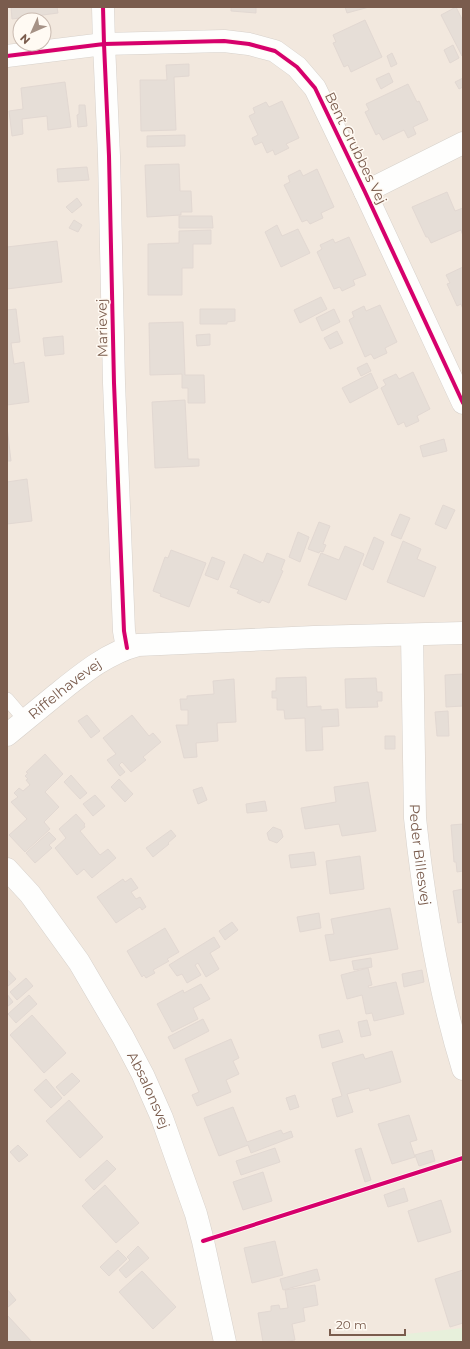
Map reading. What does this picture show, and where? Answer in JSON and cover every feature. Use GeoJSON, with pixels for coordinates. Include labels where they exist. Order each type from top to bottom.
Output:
{"type":"FeatureCollection","features":[{"type":"Feature","properties":{"kind":"street","name":"Marievej"},"geometry":{"type":"LineString","coordinates":[[103,7],[109,156],[115,396],[124,631],[127,648]]}},
{"type":"Feature","properties":{"kind":"street","name":"Bent Grubbes Vej"},"geometry":{"type":"LineString","coordinates":[[7,56],[104,44],[224,41],[249,44],[275,51],[297,67],[315,88],[463,403]]}},
{"type":"Feature","properties":{"kind":"street","name":"Bent Grubbes Vej"},"geometry":{"type":"LineString","coordinates":[[365,192],[463,143]]}},
{"type":"Feature","properties":{"kind":"street"},"geometry":{"type":"LineString","coordinates":[[127,648],[138,645],[181,642],[463,633]]}},
{"type":"Feature","properties":{"kind":"street","name":"Peder Billesvej"},"geometry":{"type":"LineString","coordinates":[[412,635],[415,818],[429,920],[447,1012],[463,1069]]}},
{"type":"Feature","properties":{"kind":"street","name":"Riffelhavevej"},"geometry":{"type":"LineString","coordinates":[[7,735],[83,673],[111,655],[127,648]]}},
{"type":"Feature","properties":{"kind":"street","name":"Absalonsvej"},"geometry":{"type":"LineString","coordinates":[[7,869],[30,894],[79,962],[123,1037],[143,1075],[161,1116],[194,1208],[203,1241],[225,1342]]}},
{"type":"Feature","properties":{"kind":"lane"},"geometry":{"type":"LineString","coordinates":[[7,699],[25,720]]}},
{"type":"Feature","properties":{"kind":"shaded area"},"geometry":{"type":"Polygon","coordinates":[[[7,7],[463,7],[463,1342],[7,1342],[7,7]]]}},
{"type":"Feature","properties":{"kind":"green space"},"geometry":{"type":"Polygon","coordinates":[[[463,1328],[463,1342],[331,1342],[463,1328]]]}},
{"type":"Feature","properties":{"kind":"building"},"geometry":{"type":"Polygon","coordinates":[[[11,7],[57,7],[58,13],[52,14],[52,12],[12,12],[12,19],[11,7]]]}},
{"type":"Feature","properties":{"kind":"building"},"geometry":{"type":"Polygon","coordinates":[[[231,7],[256,7],[256,13],[231,11],[231,7]]]}},
{"type":"Feature","properties":{"kind":"building"},"geometry":{"type":"Polygon","coordinates":[[[345,7],[369,7],[347,13],[345,7]]]}},
{"type":"Feature","properties":{"kind":"building"},"geometry":{"type":"Polygon","coordinates":[[[456,7],[463,21],[462,56],[441,15],[456,7]]]}},
{"type":"Feature","properties":{"kind":"building"},"geometry":{"type":"Polygon","coordinates":[[[365,20],[382,57],[351,72],[348,65],[344,67],[333,43],[336,42],[333,35],[365,20]]]}},
{"type":"Feature","properties":{"kind":"building"},"geometry":{"type":"Polygon","coordinates":[[[453,45],[459,58],[450,63],[444,50],[453,45]]]}},
{"type":"Feature","properties":{"kind":"building"},"geometry":{"type":"Polygon","coordinates":[[[392,53],[397,64],[391,67],[387,56],[392,53]]]}},
{"type":"Feature","properties":{"kind":"building"},"geometry":{"type":"Polygon","coordinates":[[[189,64],[189,76],[174,77],[176,130],[141,131],[140,80],[167,80],[166,65],[189,64]]]}},
{"type":"Feature","properties":{"kind":"building"},"geometry":{"type":"Polygon","coordinates":[[[389,73],[393,82],[381,89],[376,79],[389,73]]]}},
{"type":"Feature","properties":{"kind":"building"},"geometry":{"type":"Polygon","coordinates":[[[463,78],[463,87],[459,89],[455,82],[463,78]]]}},
{"type":"Feature","properties":{"kind":"building"},"geometry":{"type":"Polygon","coordinates":[[[65,82],[71,127],[48,130],[47,116],[22,119],[23,134],[12,136],[9,111],[23,109],[21,88],[65,82]]]}},
{"type":"Feature","properties":{"kind":"building"},"geometry":{"type":"Polygon","coordinates":[[[408,84],[417,102],[419,101],[428,120],[413,127],[416,134],[408,138],[404,130],[383,140],[379,133],[376,135],[365,112],[369,110],[366,104],[408,84]]]}},
{"type":"Feature","properties":{"kind":"building"},"geometry":{"type":"Polygon","coordinates":[[[282,101],[299,138],[286,144],[289,148],[275,155],[273,150],[267,153],[262,142],[255,145],[252,138],[258,135],[249,116],[255,113],[253,108],[266,102],[269,107],[282,101]]]}},
{"type":"Feature","properties":{"kind":"building"},"geometry":{"type":"Polygon","coordinates":[[[79,105],[85,105],[87,126],[78,127],[77,115],[79,114],[79,105]]]}},
{"type":"Feature","properties":{"kind":"building"},"geometry":{"type":"Polygon","coordinates":[[[185,135],[185,146],[147,147],[147,136],[185,135]]]}},
{"type":"Feature","properties":{"kind":"building"},"geometry":{"type":"Polygon","coordinates":[[[179,164],[180,191],[191,191],[192,212],[181,212],[181,215],[147,217],[145,165],[179,164]]]}},
{"type":"Feature","properties":{"kind":"building"},"geometry":{"type":"Polygon","coordinates":[[[87,167],[89,180],[58,182],[57,169],[87,167]]]}},
{"type":"Feature","properties":{"kind":"building"},"geometry":{"type":"Polygon","coordinates":[[[317,169],[334,207],[321,213],[323,218],[310,224],[307,220],[302,222],[284,185],[290,182],[288,176],[300,170],[303,176],[317,169]]]}},
{"type":"Feature","properties":{"kind":"building"},"geometry":{"type":"Polygon","coordinates":[[[447,192],[455,211],[463,208],[463,236],[461,230],[431,243],[428,237],[426,237],[412,207],[447,192]]]}},
{"type":"Feature","properties":{"kind":"building"},"geometry":{"type":"Polygon","coordinates":[[[77,198],[82,205],[72,213],[66,207],[77,198]]]}},
{"type":"Feature","properties":{"kind":"building"},"geometry":{"type":"Polygon","coordinates":[[[179,216],[212,216],[213,228],[179,228],[179,216]]]}},
{"type":"Feature","properties":{"kind":"building"},"geometry":{"type":"Polygon","coordinates":[[[74,220],[82,225],[78,232],[69,228],[74,220]]]}},
{"type":"Feature","properties":{"kind":"building"},"geometry":{"type":"Polygon","coordinates":[[[277,225],[282,236],[298,229],[310,253],[281,267],[265,232],[277,225]]]}},
{"type":"Feature","properties":{"kind":"building"},"geometry":{"type":"Polygon","coordinates":[[[211,230],[211,244],[193,244],[193,268],[182,268],[182,295],[148,295],[148,244],[179,243],[179,231],[211,230]]]}},
{"type":"Feature","properties":{"kind":"building"},"geometry":{"type":"Polygon","coordinates":[[[349,237],[366,275],[353,280],[355,285],[342,291],[340,287],[334,289],[317,252],[322,249],[320,245],[333,239],[335,243],[349,237]]]}},
{"type":"Feature","properties":{"kind":"building"},"geometry":{"type":"Polygon","coordinates":[[[57,241],[62,282],[7,289],[7,247],[57,241]]]}},
{"type":"Feature","properties":{"kind":"building"},"geometry":{"type":"Polygon","coordinates":[[[463,267],[463,309],[461,304],[457,306],[447,284],[450,283],[446,275],[463,267]]]}},
{"type":"Feature","properties":{"kind":"building"},"geometry":{"type":"Polygon","coordinates":[[[321,297],[327,309],[300,323],[294,310],[321,297]]]}},
{"type":"Feature","properties":{"kind":"building"},"geometry":{"type":"Polygon","coordinates":[[[380,305],[397,342],[385,348],[387,353],[374,359],[371,354],[365,357],[349,320],[354,317],[352,312],[364,306],[366,311],[380,305]]]}},
{"type":"Feature","properties":{"kind":"building"},"geometry":{"type":"Polygon","coordinates":[[[16,309],[20,342],[11,343],[14,364],[24,362],[29,402],[7,405],[7,310],[16,309]]]}},
{"type":"Feature","properties":{"kind":"building"},"geometry":{"type":"Polygon","coordinates":[[[200,309],[235,309],[235,321],[227,322],[227,324],[200,324],[200,309]]]}},
{"type":"Feature","properties":{"kind":"building"},"geometry":{"type":"Polygon","coordinates":[[[334,309],[340,322],[322,331],[316,318],[334,309]]]}},
{"type":"Feature","properties":{"kind":"building"},"geometry":{"type":"Polygon","coordinates":[[[183,322],[185,375],[204,375],[205,403],[188,403],[188,388],[182,388],[182,374],[150,375],[149,323],[183,322]]]}},
{"type":"Feature","properties":{"kind":"building"},"geometry":{"type":"Polygon","coordinates":[[[337,331],[343,343],[330,349],[324,338],[337,331]]]}},
{"type":"Feature","properties":{"kind":"building"},"geometry":{"type":"Polygon","coordinates":[[[210,334],[210,345],[197,346],[196,335],[210,334]]]}},
{"type":"Feature","properties":{"kind":"building"},"geometry":{"type":"Polygon","coordinates":[[[63,336],[64,354],[45,356],[43,338],[63,336]]]}},
{"type":"Feature","properties":{"kind":"building"},"geometry":{"type":"Polygon","coordinates":[[[367,363],[371,371],[361,376],[357,368],[367,363]]]}},
{"type":"Feature","properties":{"kind":"building"},"geometry":{"type":"Polygon","coordinates":[[[413,372],[430,409],[417,416],[419,421],[406,427],[404,422],[398,425],[381,388],[386,385],[383,380],[396,374],[399,379],[413,372]]]}},
{"type":"Feature","properties":{"kind":"building"},"geometry":{"type":"Polygon","coordinates":[[[371,373],[378,388],[350,403],[342,388],[371,373]]]}},
{"type":"Feature","properties":{"kind":"building"},"geometry":{"type":"Polygon","coordinates":[[[185,400],[188,459],[199,459],[199,466],[155,468],[152,402],[185,400]]]}},
{"type":"Feature","properties":{"kind":"building"},"geometry":{"type":"Polygon","coordinates":[[[7,427],[11,461],[7,461],[7,427]]]}},
{"type":"Feature","properties":{"kind":"building"},"geometry":{"type":"Polygon","coordinates":[[[444,439],[447,451],[423,457],[420,446],[444,439]]]}},
{"type":"Feature","properties":{"kind":"building"},"geometry":{"type":"Polygon","coordinates":[[[27,479],[32,521],[7,524],[7,482],[27,479]]]}},
{"type":"Feature","properties":{"kind":"building"},"geometry":{"type":"Polygon","coordinates":[[[443,505],[455,510],[446,529],[435,524],[443,505]]]}},
{"type":"Feature","properties":{"kind":"building"},"geometry":{"type":"Polygon","coordinates":[[[400,514],[410,518],[401,539],[391,535],[400,514]]]}},
{"type":"Feature","properties":{"kind":"building"},"geometry":{"type":"Polygon","coordinates":[[[319,522],[330,526],[323,544],[326,545],[323,552],[320,551],[319,553],[308,549],[319,522]]]}},
{"type":"Feature","properties":{"kind":"building"},"geometry":{"type":"Polygon","coordinates":[[[298,532],[309,537],[300,562],[289,557],[298,532]]]}},
{"type":"Feature","properties":{"kind":"building"},"geometry":{"type":"Polygon","coordinates":[[[374,537],[384,542],[373,570],[363,565],[374,537]]]}},
{"type":"Feature","properties":{"kind":"building"},"geometry":{"type":"Polygon","coordinates":[[[403,541],[421,549],[417,559],[436,567],[424,597],[387,582],[403,541]]]}},
{"type":"Feature","properties":{"kind":"building"},"geometry":{"type":"Polygon","coordinates":[[[345,546],[364,554],[346,600],[308,585],[321,553],[339,560],[345,546]]]}},
{"type":"Feature","properties":{"kind":"building"},"geometry":{"type":"Polygon","coordinates":[[[171,550],[206,563],[189,607],[160,596],[161,594],[153,591],[165,557],[168,558],[171,550]]]}},
{"type":"Feature","properties":{"kind":"building"},"geometry":{"type":"Polygon","coordinates":[[[267,553],[285,560],[281,570],[283,571],[269,603],[262,600],[260,603],[237,593],[239,590],[230,587],[244,554],[263,563],[267,553]]]}},
{"type":"Feature","properties":{"kind":"building"},"geometry":{"type":"Polygon","coordinates":[[[212,557],[225,562],[218,580],[205,575],[212,557]]]}},
{"type":"Feature","properties":{"kind":"building"},"geometry":{"type":"Polygon","coordinates":[[[463,674],[463,706],[446,707],[445,675],[463,674]]]}},
{"type":"Feature","properties":{"kind":"building"},"geometry":{"type":"Polygon","coordinates":[[[306,677],[307,707],[321,706],[321,710],[338,709],[339,726],[322,727],[323,750],[306,751],[305,718],[285,719],[284,710],[277,710],[277,698],[272,698],[272,691],[276,691],[276,678],[306,677]]]}},
{"type":"Feature","properties":{"kind":"building"},"geometry":{"type":"Polygon","coordinates":[[[376,678],[377,692],[382,692],[382,701],[377,701],[378,707],[346,708],[345,679],[376,678]]]}},
{"type":"Feature","properties":{"kind":"building"},"geometry":{"type":"Polygon","coordinates":[[[234,679],[236,722],[217,723],[218,741],[196,743],[197,757],[184,758],[176,725],[188,725],[188,710],[181,710],[180,699],[187,699],[187,696],[214,694],[213,681],[234,679]]]}},
{"type":"Feature","properties":{"kind":"building"},"geometry":{"type":"Polygon","coordinates":[[[448,711],[449,736],[437,736],[435,712],[448,711]]]}},
{"type":"Feature","properties":{"kind":"building"},"geometry":{"type":"Polygon","coordinates":[[[87,715],[100,731],[91,738],[78,721],[87,715]]]}},
{"type":"Feature","properties":{"kind":"building"},"geometry":{"type":"Polygon","coordinates":[[[132,715],[149,736],[153,733],[161,742],[143,757],[146,760],[131,772],[122,762],[119,765],[125,772],[120,776],[107,760],[116,754],[103,738],[132,715]]]}},
{"type":"Feature","properties":{"kind":"building"},"geometry":{"type":"Polygon","coordinates":[[[385,736],[395,736],[395,749],[385,749],[385,736]]]}},
{"type":"Feature","properties":{"kind":"building"},"geometry":{"type":"Polygon","coordinates":[[[45,754],[63,774],[45,792],[59,807],[44,822],[50,829],[25,852],[9,835],[27,819],[11,802],[18,797],[14,793],[19,788],[23,791],[30,785],[26,780],[28,779],[25,776],[28,773],[26,772],[45,754]]]}},
{"type":"Feature","properties":{"kind":"building"},"geometry":{"type":"Polygon","coordinates":[[[71,775],[87,793],[80,799],[64,782],[71,775]]]}},
{"type":"Feature","properties":{"kind":"building"},"geometry":{"type":"Polygon","coordinates":[[[119,779],[133,794],[125,802],[111,787],[119,779]]]}},
{"type":"Feature","properties":{"kind":"building"},"geometry":{"type":"Polygon","coordinates":[[[368,782],[376,831],[342,836],[339,824],[305,829],[301,808],[336,802],[334,787],[368,782]]]}},
{"type":"Feature","properties":{"kind":"building"},"geometry":{"type":"Polygon","coordinates":[[[202,787],[207,800],[198,804],[193,790],[202,787]]]}},
{"type":"Feature","properties":{"kind":"building"},"geometry":{"type":"Polygon","coordinates":[[[95,795],[105,806],[93,816],[83,804],[95,795]]]}},
{"type":"Feature","properties":{"kind":"building"},"geometry":{"type":"Polygon","coordinates":[[[265,801],[267,811],[247,813],[246,804],[265,801]]]}},
{"type":"Feature","properties":{"kind":"building"},"geometry":{"type":"Polygon","coordinates":[[[76,814],[85,824],[85,827],[80,831],[100,855],[108,849],[116,858],[92,878],[84,869],[77,875],[55,848],[66,838],[59,829],[76,814]]]}},
{"type":"Feature","properties":{"kind":"building"},"geometry":{"type":"Polygon","coordinates":[[[463,824],[463,871],[457,872],[456,862],[454,862],[451,825],[463,824]]]}},
{"type":"Feature","properties":{"kind":"building"},"geometry":{"type":"Polygon","coordinates":[[[273,827],[281,830],[283,837],[277,843],[269,840],[267,833],[273,827]]]}},
{"type":"Feature","properties":{"kind":"building"},"geometry":{"type":"Polygon","coordinates":[[[171,830],[176,836],[153,857],[146,848],[171,830]]]}},
{"type":"Feature","properties":{"kind":"building"},"geometry":{"type":"Polygon","coordinates":[[[49,832],[56,839],[49,845],[52,848],[35,863],[26,853],[49,832]]]}},
{"type":"Feature","properties":{"kind":"building"},"geometry":{"type":"Polygon","coordinates":[[[314,852],[316,865],[291,868],[289,855],[314,852]]]}},
{"type":"Feature","properties":{"kind":"building"},"geometry":{"type":"Polygon","coordinates":[[[360,856],[364,889],[330,894],[326,861],[360,856]]]}},
{"type":"Feature","properties":{"kind":"building"},"geometry":{"type":"Polygon","coordinates":[[[131,878],[138,888],[131,892],[136,899],[140,897],[146,907],[142,910],[140,907],[116,923],[97,897],[123,879],[125,882],[131,878]]]}},
{"type":"Feature","properties":{"kind":"building"},"geometry":{"type":"Polygon","coordinates":[[[463,889],[463,922],[458,923],[453,891],[463,889]]]}},
{"type":"Feature","properties":{"kind":"building"},"geometry":{"type":"Polygon","coordinates":[[[390,908],[398,949],[330,961],[325,935],[334,934],[331,919],[390,908]]]}},
{"type":"Feature","properties":{"kind":"building"},"geometry":{"type":"Polygon","coordinates":[[[319,913],[321,928],[300,932],[297,917],[319,913]]]}},
{"type":"Feature","properties":{"kind":"building"},"geometry":{"type":"Polygon","coordinates":[[[232,922],[238,930],[225,940],[219,931],[232,922]]]}},
{"type":"Feature","properties":{"kind":"building"},"geometry":{"type":"Polygon","coordinates":[[[165,928],[179,952],[167,959],[169,961],[153,970],[155,973],[146,978],[144,975],[142,977],[127,951],[165,928]]]}},
{"type":"Feature","properties":{"kind":"building"},"geometry":{"type":"Polygon","coordinates":[[[214,937],[220,947],[210,953],[219,969],[206,977],[198,963],[195,965],[201,975],[187,983],[182,974],[177,976],[169,965],[214,937]]]}},
{"type":"Feature","properties":{"kind":"building"},"geometry":{"type":"Polygon","coordinates":[[[371,958],[372,967],[354,970],[352,961],[371,958]]]}},
{"type":"Feature","properties":{"kind":"building"},"geometry":{"type":"Polygon","coordinates":[[[368,968],[372,985],[368,986],[369,988],[396,982],[404,1014],[374,1021],[372,1013],[366,1014],[362,995],[347,999],[341,975],[368,968]]]}},
{"type":"Feature","properties":{"kind":"building"},"geometry":{"type":"Polygon","coordinates":[[[7,969],[16,979],[7,987],[7,969]]]}},
{"type":"Feature","properties":{"kind":"building"},"geometry":{"type":"Polygon","coordinates":[[[422,970],[424,982],[404,987],[402,974],[422,970]]]}},
{"type":"Feature","properties":{"kind":"building"},"geometry":{"type":"Polygon","coordinates":[[[26,978],[33,986],[17,1000],[10,992],[26,978]]]}},
{"type":"Feature","properties":{"kind":"building"},"geometry":{"type":"Polygon","coordinates":[[[201,984],[210,999],[193,1008],[198,1019],[172,1032],[157,1004],[183,990],[184,993],[201,984]]]}},
{"type":"Feature","properties":{"kind":"building"},"geometry":{"type":"Polygon","coordinates":[[[7,994],[13,1002],[7,1007],[7,994]]]}},
{"type":"Feature","properties":{"kind":"building"},"geometry":{"type":"Polygon","coordinates":[[[29,995],[37,1004],[16,1023],[8,1014],[29,995]]]}},
{"type":"Feature","properties":{"kind":"building"},"geometry":{"type":"Polygon","coordinates":[[[32,1015],[66,1053],[44,1073],[10,1035],[32,1015]]]}},
{"type":"Feature","properties":{"kind":"building"},"geometry":{"type":"Polygon","coordinates":[[[203,1019],[209,1031],[174,1049],[168,1037],[203,1019]]]}},
{"type":"Feature","properties":{"kind":"building"},"geometry":{"type":"Polygon","coordinates":[[[367,1020],[371,1035],[361,1037],[358,1022],[367,1020]]]}},
{"type":"Feature","properties":{"kind":"building"},"geometry":{"type":"Polygon","coordinates":[[[339,1030],[343,1042],[322,1048],[319,1035],[339,1030]]]}},
{"type":"Feature","properties":{"kind":"building"},"geometry":{"type":"Polygon","coordinates":[[[231,1039],[239,1058],[233,1061],[239,1074],[226,1080],[231,1092],[197,1106],[192,1095],[199,1092],[185,1059],[231,1039]]]}},
{"type":"Feature","properties":{"kind":"building"},"geometry":{"type":"Polygon","coordinates":[[[392,1051],[401,1082],[370,1091],[369,1088],[347,1094],[353,1112],[337,1117],[332,1099],[342,1096],[332,1063],[363,1054],[365,1059],[392,1051]]]}},
{"type":"Feature","properties":{"kind":"building"},"geometry":{"type":"Polygon","coordinates":[[[72,1073],[80,1081],[64,1096],[56,1087],[72,1073]]]}},
{"type":"Feature","properties":{"kind":"building"},"geometry":{"type":"Polygon","coordinates":[[[46,1079],[62,1098],[51,1108],[34,1090],[46,1079]]]}},
{"type":"Feature","properties":{"kind":"building"},"geometry":{"type":"Polygon","coordinates":[[[295,1095],[299,1107],[290,1110],[286,1098],[295,1095]]]}},
{"type":"Feature","properties":{"kind":"building"},"geometry":{"type":"Polygon","coordinates":[[[69,1100],[103,1137],[80,1158],[46,1121],[69,1100]]]}},
{"type":"Feature","properties":{"kind":"building"},"geometry":{"type":"Polygon","coordinates":[[[233,1107],[247,1142],[281,1130],[283,1134],[291,1131],[293,1137],[251,1153],[248,1145],[219,1156],[204,1118],[233,1107]]]}},
{"type":"Feature","properties":{"kind":"building"},"geometry":{"type":"Polygon","coordinates":[[[409,1115],[417,1140],[410,1142],[415,1157],[392,1164],[378,1124],[409,1115]]]}},
{"type":"Feature","properties":{"kind":"building"},"geometry":{"type":"Polygon","coordinates":[[[18,1145],[28,1155],[19,1162],[10,1152],[18,1145]]]}},
{"type":"Feature","properties":{"kind":"building"},"geometry":{"type":"Polygon","coordinates":[[[275,1148],[280,1162],[241,1175],[236,1161],[275,1148]]]}},
{"type":"Feature","properties":{"kind":"building"},"geometry":{"type":"Polygon","coordinates":[[[361,1148],[371,1180],[365,1182],[355,1150],[361,1148]]]}},
{"type":"Feature","properties":{"kind":"building"},"geometry":{"type":"Polygon","coordinates":[[[432,1150],[435,1161],[419,1166],[415,1155],[432,1150]]]}},
{"type":"Feature","properties":{"kind":"building"},"geometry":{"type":"Polygon","coordinates":[[[107,1160],[116,1169],[94,1190],[85,1180],[107,1160]]]}},
{"type":"Feature","properties":{"kind":"building"},"geometry":{"type":"Polygon","coordinates":[[[263,1172],[272,1201],[243,1210],[233,1182],[263,1172]]]}},
{"type":"Feature","properties":{"kind":"building"},"geometry":{"type":"Polygon","coordinates":[[[105,1185],[139,1223],[116,1243],[82,1206],[105,1185]]]}},
{"type":"Feature","properties":{"kind":"building"},"geometry":{"type":"Polygon","coordinates":[[[404,1188],[408,1201],[388,1207],[384,1195],[404,1188]]]}},
{"type":"Feature","properties":{"kind":"building"},"geometry":{"type":"Polygon","coordinates":[[[441,1200],[451,1232],[418,1242],[408,1211],[441,1200]]]}},
{"type":"Feature","properties":{"kind":"building"},"geometry":{"type":"Polygon","coordinates":[[[275,1241],[283,1275],[252,1283],[244,1248],[275,1241]]]}},
{"type":"Feature","properties":{"kind":"building"},"geometry":{"type":"Polygon","coordinates":[[[138,1246],[149,1258],[126,1278],[119,1270],[130,1260],[127,1257],[138,1246]]]}},
{"type":"Feature","properties":{"kind":"building"},"geometry":{"type":"Polygon","coordinates":[[[118,1250],[127,1259],[109,1276],[100,1267],[118,1250]]]}},
{"type":"Feature","properties":{"kind":"building"},"geometry":{"type":"Polygon","coordinates":[[[317,1269],[320,1280],[283,1290],[280,1279],[317,1269]]]}},
{"type":"Feature","properties":{"kind":"building"},"geometry":{"type":"Polygon","coordinates":[[[463,1270],[463,1323],[450,1327],[435,1279],[463,1270]]]}},
{"type":"Feature","properties":{"kind":"building"},"geometry":{"type":"Polygon","coordinates":[[[142,1271],[176,1307],[153,1329],[119,1292],[142,1271]]]}},
{"type":"Feature","properties":{"kind":"building"},"geometry":{"type":"Polygon","coordinates":[[[315,1285],[318,1305],[303,1308],[305,1321],[292,1324],[295,1340],[283,1342],[263,1342],[258,1313],[271,1311],[271,1306],[279,1305],[280,1309],[288,1308],[285,1290],[315,1285]]]}},
{"type":"Feature","properties":{"kind":"building"},"geometry":{"type":"Polygon","coordinates":[[[7,1289],[16,1300],[7,1308],[7,1289]]]}},
{"type":"Feature","properties":{"kind":"building"},"geometry":{"type":"Polygon","coordinates":[[[8,1316],[32,1342],[7,1342],[8,1316]]]}},
{"type":"Feature","properties":{"kind":"cycle path"},"geometry":{"type":"LineString","coordinates":[[103,7],[109,156],[114,383],[124,631],[127,648]]}},
{"type":"Feature","properties":{"kind":"cycle path"},"geometry":{"type":"LineString","coordinates":[[7,56],[104,44],[224,41],[249,44],[275,51],[297,67],[315,88],[463,403]]}},
{"type":"Feature","properties":{"kind":"cycle path"},"geometry":{"type":"LineString","coordinates":[[203,1241],[463,1158]]}}]}
